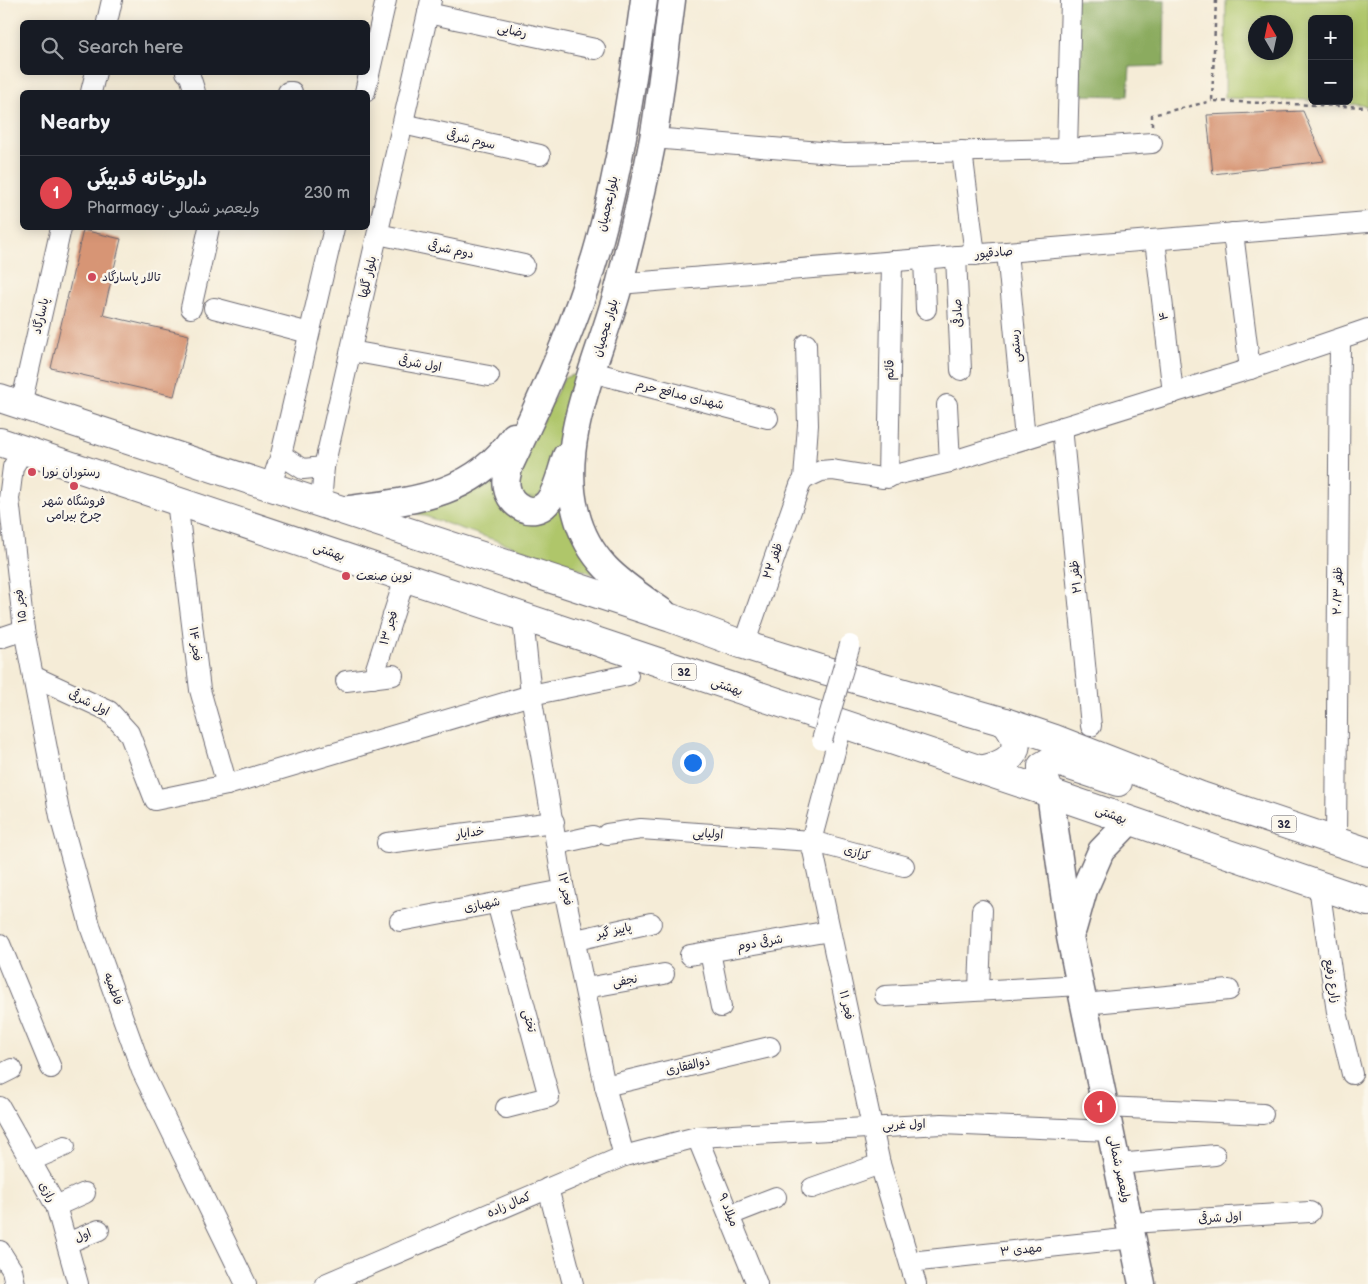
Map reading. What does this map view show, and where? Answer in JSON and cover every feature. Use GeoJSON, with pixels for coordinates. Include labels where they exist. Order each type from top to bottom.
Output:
{"type":"FeatureCollection","features":[{"type":"Feature","properties":{"kind":"highway","name":"32"},"geometry":{"type":"LineString","coordinates":[[10,401],[671,618],[744,645],[1005,722],[1055,739],[1201,796],[1368,852]]}},
{"type":"Feature","properties":{"kind":"highway","name":"بهشتی"},"geometry":{"type":"LineString","coordinates":[[12,446],[523,619],[832,732],[980,770],[1368,902]]}},
{"type":"Feature","properties":{"kind":"highway"},"geometry":{"type":"LineString","coordinates":[[980,770],[997,767],[1007,761],[1014,753],[1016,741],[1014,732],[1005,722]]}},
{"type":"Feature","properties":{"kind":"highway"},"geometry":{"type":"LineString","coordinates":[[1050,793],[1042,772],[1042,766],[1052,760],[1142,790],[1201,796]]}},
{"type":"Feature","properties":{"kind":"main road","name":"بلوارعجمیان"},"geometry":{"type":"LineString","coordinates":[[540,398],[557,362],[598,244],[629,112],[644,0]]}},
{"type":"Feature","properties":{"kind":"main road","name":"بلوار عجمیان"},"geometry":{"type":"LineString","coordinates":[[671,618],[607,571],[590,551],[576,515],[572,496],[572,458],[579,418],[619,284],[653,138],[672,0]]}},
{"type":"Feature","properties":{"kind":"main road"},"geometry":{"type":"LineString","coordinates":[[557,362],[592,372]]}},
{"type":"Feature","properties":{"kind":"main road"},"geometry":{"type":"LineString","coordinates":[[540,398],[510,465],[506,480],[507,489],[519,507],[527,511],[537,510],[548,503],[579,418]]}},
{"type":"Feature","properties":{"kind":"main road"},"geometry":{"type":"LineString","coordinates":[[331,507],[422,498],[448,491],[471,479],[487,467],[509,445],[540,398]]}},
{"type":"Feature","properties":{"kind":"main road","name":"ولیعصر شمالی"},"geometry":{"type":"LineString","coordinates":[[1050,793],[1070,936],[1142,1284]]}},
{"type":"Feature","properties":{"kind":"main road"},"geometry":{"type":"LineString","coordinates":[[1070,936],[1084,890],[1101,851],[1130,822]]}},
{"type":"Feature","properties":{"kind":"street"},"geometry":{"type":"LineString","coordinates":[[107,20],[112,0]]}},
{"type":"Feature","properties":{"kind":"street"},"geometry":{"type":"LineString","coordinates":[[370,70],[386,0]]}},
{"type":"Feature","properties":{"kind":"street"},"geometry":{"type":"LineString","coordinates":[[1067,149],[1071,0]]}},
{"type":"Feature","properties":{"kind":"street","name":"رضایی"},"geometry":{"type":"LineString","coordinates":[[430,7],[595,49]]}},
{"type":"Feature","properties":{"kind":"street","name":"بلوار گلها"},"geometry":{"type":"LineString","coordinates":[[331,507],[324,467],[430,7]]}},
{"type":"Feature","properties":{"kind":"street"},"geometry":{"type":"LineString","coordinates":[[92,90],[95,75]]}},
{"type":"Feature","properties":{"kind":"street"},"geometry":{"type":"LineString","coordinates":[[190,75],[194,90]]}},
{"type":"Feature","properties":{"kind":"street"},"geometry":{"type":"LineString","coordinates":[[365,90],[369,75]]}},
{"type":"Feature","properties":{"kind":"street","name":"سوم شرقی"},"geometry":{"type":"LineString","coordinates":[[402,124],[540,156]]}},
{"type":"Feature","properties":{"kind":"street"},"geometry":{"type":"LineString","coordinates":[[653,138],[844,154],[1067,149],[1152,143]]}},
{"type":"Feature","properties":{"kind":"street","name":"صادقی"},"geometry":{"type":"LineString","coordinates":[[960,370],[966,255],[962,151]]}},
{"type":"Feature","properties":{"kind":"street","name":"صادقپور"},"geometry":{"type":"LineString","coordinates":[[619,284],[1368,222]]}},
{"type":"Feature","properties":{"kind":"street","name":"پاسارگاد"},"geometry":{"type":"LineString","coordinates":[[10,401],[60,230]]}},
{"type":"Feature","properties":{"kind":"street"},"geometry":{"type":"LineString","coordinates":[[191,308],[209,230]]}},
{"type":"Feature","properties":{"kind":"street"},"geometry":{"type":"LineString","coordinates":[[270,487],[281,455],[334,230]]}},
{"type":"Feature","properties":{"kind":"street"},"geometry":{"type":"LineString","coordinates":[[1233,233],[1250,369]]}},
{"type":"Feature","properties":{"kind":"street","name":"دوم شرقی"},"geometry":{"type":"LineString","coordinates":[[378,234],[524,265]]}},
{"type":"Feature","properties":{"kind":"street","name":"۴"},"geometry":{"type":"LineString","coordinates":[[1155,240],[1173,393]]}},
{"type":"Feature","properties":{"kind":"street","name":"رستمی"},"geometry":{"type":"LineString","coordinates":[[1007,252],[1025,440]]}},
{"type":"Feature","properties":{"kind":"street"},"geometry":{"type":"LineString","coordinates":[[924,259],[926,309]]}},
{"type":"Feature","properties":{"kind":"street","name":"قائم"},"geometry":{"type":"LineString","coordinates":[[888,478],[892,261]]}},
{"type":"Feature","properties":{"kind":"street"},"geometry":{"type":"LineString","coordinates":[[214,308],[309,333]]}},
{"type":"Feature","properties":{"kind":"street"},"geometry":{"type":"LineString","coordinates":[[804,478],[821,471],[832,470],[888,478],[950,462],[1250,369],[1368,329]]}},
{"type":"Feature","properties":{"kind":"street","name":"ظفر ۲۰/۳"},"geometry":{"type":"LineString","coordinates":[[1336,842],[1340,340]]}},
{"type":"Feature","properties":{"kind":"street","name":"ظفر ۲۲"},"geometry":{"type":"LineString","coordinates":[[744,645],[804,478],[808,424],[806,344]]}},
{"type":"Feature","properties":{"kind":"street","name":"اول شرقی"},"geometry":{"type":"LineString","coordinates":[[351,351],[489,376]]}},
{"type":"Feature","properties":{"kind":"street","name":"شهدای مدافع حرم"},"geometry":{"type":"LineString","coordinates":[[592,372],[768,418]]}},
{"type":"Feature","properties":{"kind":"street"},"geometry":{"type":"LineString","coordinates":[[948,405],[950,462]]}},
{"type":"Feature","properties":{"kind":"street","name":"ظفر ۲۱"},"geometry":{"type":"LineString","coordinates":[[1062,428],[1091,726]]}},
{"type":"Feature","properties":{"kind":"street","name":"فجر ۱۵"},"geometry":{"type":"LineString","coordinates":[[12,446],[13,467],[9,499],[24,630],[33,676]]}},
{"type":"Feature","properties":{"kind":"street"},"geometry":{"type":"LineString","coordinates":[[281,455],[302,469],[324,467]]}},
{"type":"Feature","properties":{"kind":"street","name":"فجر ۱۴"},"geometry":{"type":"LineString","coordinates":[[177,501],[200,690],[227,785]]}},
{"type":"Feature","properties":{"kind":"street","name":"فجر ۱۳"},"geometry":{"type":"LineString","coordinates":[[373,678],[405,578]]}},
{"type":"Feature","properties":{"kind":"street","name":"فجر ۱۲"},"geometry":{"type":"LineString","coordinates":[[523,619],[531,695],[564,890],[576,940],[605,1086],[624,1156]]}},
{"type":"Feature","properties":{"kind":"street"},"geometry":{"type":"LineString","coordinates":[[0,638],[24,630]]}},
{"type":"Feature","properties":{"kind":"street","name":"فجر ۱۱"},"geometry":{"type":"LineString","coordinates":[[850,645],[811,840],[880,1164],[916,1284]]}},
{"type":"Feature","properties":{"kind":"street"},"geometry":{"type":"LineString","coordinates":[[346,681],[393,675]]}},
{"type":"Feature","properties":{"kind":"street"},"geometry":{"type":"LineString","coordinates":[[227,785],[531,695],[628,675]]}},
{"type":"Feature","properties":{"kind":"street","name":"اول شرقی"},"geometry":{"type":"LineString","coordinates":[[33,676],[109,711],[129,733],[154,800],[227,785]]}},
{"type":"Feature","properties":{"kind":"street","name":"فاطمیه"},"geometry":{"type":"LineString","coordinates":[[33,676],[60,816],[91,929],[142,1071],[246,1284]]}},
{"type":"Feature","properties":{"kind":"street","name":"خدایار"},"geometry":{"type":"LineString","coordinates":[[387,843],[554,822]]}},
{"type":"Feature","properties":{"kind":"street","name":"اولیایی"},"geometry":{"type":"LineString","coordinates":[[557,844],[600,835],[641,830],[811,840]]}},
{"type":"Feature","properties":{"kind":"street","name":"کزازی"},"geometry":{"type":"LineString","coordinates":[[811,840],[904,866]]}},
{"type":"Feature","properties":{"kind":"street","name":"زارع رفیع"},"geometry":{"type":"LineString","coordinates":[[1319,886],[1337,1012],[1352,1074]]}},
{"type":"Feature","properties":{"kind":"street","name":"شهبازی"},"geometry":{"type":"LineString","coordinates":[[400,921],[564,890]]}},
{"type":"Feature","properties":{"kind":"street","name":"تختی"},"geometry":{"type":"LineString","coordinates":[[497,902],[549,1097],[506,1108]]}},
{"type":"Feature","properties":{"kind":"street"},"geometry":{"type":"LineString","coordinates":[[979,990],[982,910]]}},
{"type":"Feature","properties":{"kind":"street","name":"پاییز گیر"},"geometry":{"type":"LineString","coordinates":[[576,940],[652,923]]}},
{"type":"Feature","properties":{"kind":"street","name":"شرقی دوم"},"geometry":{"type":"LineString","coordinates":[[690,955],[830,931]]}},
{"type":"Feature","properties":{"kind":"street"},"geometry":{"type":"LineString","coordinates":[[710,952],[721,1007]]}},
{"type":"Feature","properties":{"kind":"street"},"geometry":{"type":"LineString","coordinates":[[2,955],[51,1068]]}},
{"type":"Feature","properties":{"kind":"street","name":"نجفی"},"geometry":{"type":"LineString","coordinates":[[586,988],[664,974]]}},
{"type":"Feature","properties":{"kind":"street"},"geometry":{"type":"LineString","coordinates":[[885,996],[979,990],[1082,994],[1229,990]]}},
{"type":"Feature","properties":{"kind":"street","name":"ذوالفقاری"},"geometry":{"type":"LineString","coordinates":[[605,1086],[770,1047]]}},
{"type":"Feature","properties":{"kind":"street","name":"رازی"},"geometry":{"type":"LineString","coordinates":[[0,1107],[56,1206],[78,1284]]}},
{"type":"Feature","properties":{"kind":"street","name":"اول غربی"},"geometry":{"type":"LineString","coordinates":[[697,1137],[872,1126],[1263,1114]]}},
{"type":"Feature","properties":{"kind":"street","name":"کمال زاده"},"geometry":{"type":"LineString","coordinates":[[324,1284],[624,1156],[697,1137]]}},
{"type":"Feature","properties":{"kind":"street","name":"میلاد ۹"},"geometry":{"type":"LineString","coordinates":[[697,1137],[757,1284]]}},
{"type":"Feature","properties":{"kind":"street"},"geometry":{"type":"LineString","coordinates":[[30,1161],[65,1146]]}},
{"type":"Feature","properties":{"kind":"street"},"geometry":{"type":"LineString","coordinates":[[1118,1164],[1215,1155]]}},
{"type":"Feature","properties":{"kind":"street"},"geometry":{"type":"LineString","coordinates":[[812,1188],[880,1164]]}},
{"type":"Feature","properties":{"kind":"street"},"geometry":{"type":"LineString","coordinates":[[548,1188],[573,1284]]}},
{"type":"Feature","properties":{"kind":"street"},"geometry":{"type":"LineString","coordinates":[[56,1206],[85,1193]]}},
{"type":"Feature","properties":{"kind":"street"},"geometry":{"type":"LineString","coordinates":[[730,1215],[776,1197]]}},
{"type":"Feature","properties":{"kind":"street","name":"اول شرقی"},"geometry":{"type":"LineString","coordinates":[[1131,1231],[1310,1212]]}},
{"type":"Feature","properties":{"kind":"street","name":"اول"},"geometry":{"type":"LineString","coordinates":[[67,1243],[99,1230]]}},
{"type":"Feature","properties":{"kind":"street","name":"مهدی ۳"},"geometry":{"type":"LineString","coordinates":[[910,1262],[1131,1231]]}},
{"type":"Feature","properties":{"kind":"street"},"geometry":{"type":"LineString","coordinates":[[0,1250],[12,1270],[15,1284]]}},
{"type":"Feature","properties":{"kind":"path"},"geometry":{"type":"LineString","coordinates":[[1212,101],[1216,0]]}},
{"type":"Feature","properties":{"kind":"path"},"geometry":{"type":"LineString","coordinates":[[1152,143],[1152,115],[1212,101],[1368,106]]}},
{"type":"Feature","properties":{"kind":"green space"},"geometry":{"type":"Polygon","coordinates":[[[1071,0],[1165,0],[1164,66],[1130,67],[1128,96],[1068,95],[1071,0]]]}},
{"type":"Feature","properties":{"kind":"green space"},"geometry":{"type":"Polygon","coordinates":[[[1226,0],[1368,0],[1368,106],[1353,104],[1353,15],[1308,15],[1308,100],[1225,98],[1226,0]]]}},
{"type":"Feature","properties":{"kind":"green space"},"geometry":{"type":"Polygon","coordinates":[[[572,375],[577,377],[580,385],[547,487],[536,499],[519,499],[515,476],[564,378],[572,375]]]}},
{"type":"Feature","properties":{"kind":"green space"},"geometry":{"type":"Polygon","coordinates":[[[499,467],[497,498],[561,497],[594,574],[410,511],[499,467]]]}},
{"type":"Feature","properties":{"kind":"building"},"geometry":{"type":"Polygon","coordinates":[[[1303,111],[1324,161],[1213,174],[1207,115],[1303,111]]]}},
{"type":"Feature","properties":{"kind":"building","name":"تالار پاسارگاد"},"geometry":{"type":"Polygon","coordinates":[[[83,230],[121,239],[103,315],[189,335],[174,396],[51,368],[83,230]]]}},
{"type":"Feature","properties":{"kind":"place","name":"تالار پاسارگاد"},"geometry":{"type":"Point","coordinates":[92,277]}},
{"type":"Feature","properties":{"kind":"place","name":"رستوران نورا"},"geometry":{"type":"Point","coordinates":[32,472]}},
{"type":"Feature","properties":{"kind":"place","name":"فروشگاه شهر چرخ بیرامی"},"geometry":{"type":"Point","coordinates":[74,486]}},
{"type":"Feature","properties":{"kind":"place","name":"نوین صنعت"},"geometry":{"type":"Point","coordinates":[346,576]}},
{"type":"Feature","properties":{"kind":"place","name":"داروخانه قدبیگی"},"geometry":{"type":"Point","coordinates":[1100,1107]}}]}
